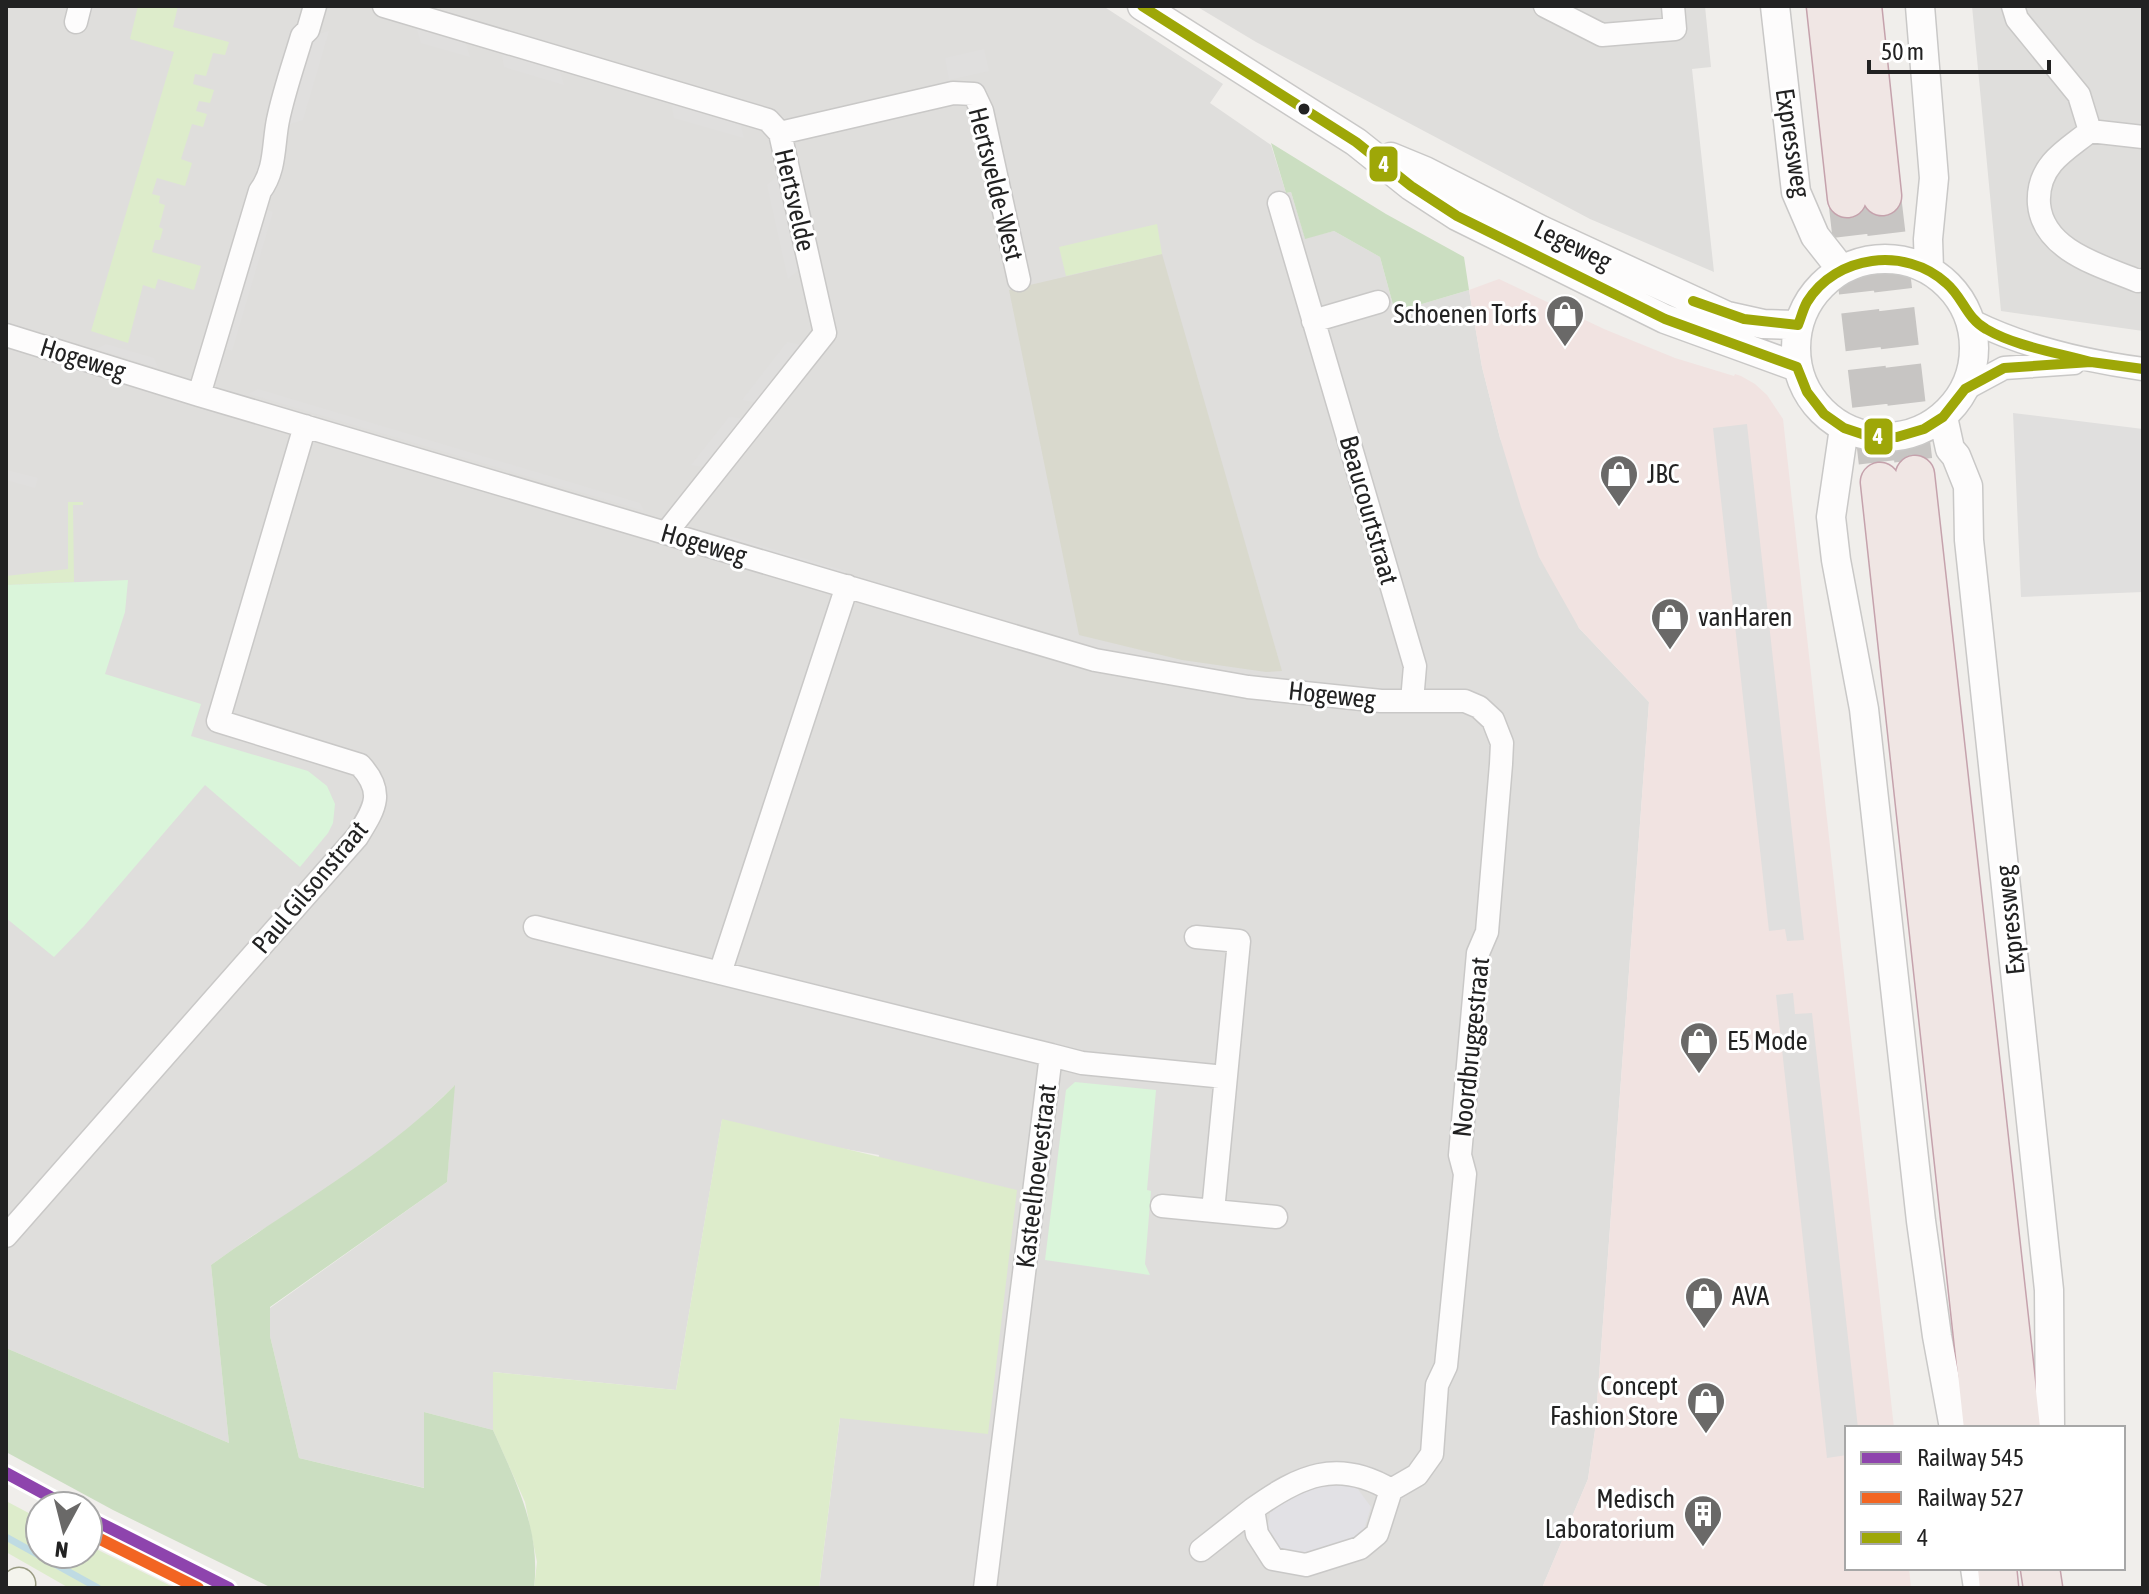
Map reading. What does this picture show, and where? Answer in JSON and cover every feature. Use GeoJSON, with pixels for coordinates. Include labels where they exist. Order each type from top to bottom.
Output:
{"type":"FeatureCollection","features":[{"type":"Feature","properties":{"kind":"highway","name":"Expressweg"},"geometry":{"type":"LineString","coordinates":[[1826,6],[1864,197],[1862,6]]}},
{"type":"Feature","properties":{"kind":"highway","name":"Expressweg"},"geometry":{"type":"LineString","coordinates":[[1983,1426],[1898,478],[2021,1426]]}},
{"type":"Feature","properties":{"kind":"street"},"geometry":{"type":"LineString","coordinates":[[199,395],[260,191],[267,181],[277,122],[302,36],[308,30],[315,6]]}},
{"type":"Feature","properties":{"kind":"street","name":"Hertsvelde"},"geometry":{"type":"LineString","coordinates":[[384,6],[768,120],[780,133],[825,333],[666,533]]}},
{"type":"Feature","properties":{"kind":"street","name":"Legeweg"},"geometry":{"type":"LineString","coordinates":[[1142,6],[1356,142],[1411,186],[1457,216],[1665,319],[1797,367]]}},
{"type":"Feature","properties":{"kind":"street"},"geometry":{"type":"LineString","coordinates":[[1545,6],[1595,33],[1610,36],[1675,29],[1673,6]]}},
{"type":"Feature","properties":{"kind":"street","name":"Expressweg"},"geometry":{"type":"LineString","coordinates":[[1775,6],[1796,192],[1815,236],[1841,269]]}},
{"type":"Feature","properties":{"kind":"street"},"geometry":{"type":"LineString","coordinates":[[1920,6],[1934,178],[1928,239],[1929,269]]}},
{"type":"Feature","properties":{"kind":"street"},"geometry":{"type":"LineString","coordinates":[[2013,6],[2017,19],[2079,95],[2090,131]]}},
{"type":"Feature","properties":{"kind":"street","name":"Hertsvelde-West"},"geometry":{"type":"LineString","coordinates":[[780,133],[953,93],[974,94],[982,111],[1019,280]]}},
{"type":"Feature","properties":{"kind":"street"},"geometry":{"type":"LineString","coordinates":[[2143,137],[2090,131],[2052,163],[2044,175],[2039,200],[2045,225],[2063,246],[2138,281],[2143,280]]}},
{"type":"Feature","properties":{"kind":"street","name":"Legeweg"},"geometry":{"type":"LineString","coordinates":[[1356,142],[1425,171],[1672,293],[1727,316],[1763,324],[1798,325]]}},
{"type":"Feature","properties":{"kind":"street","name":"Beaucourtstraat"},"geometry":{"type":"LineString","coordinates":[[1279,203],[1415,666],[1412,701]]}},
{"type":"Feature","properties":{"kind":"street"},"geometry":{"type":"LineString","coordinates":[[1974,322],[1973,367],[1965,389],[1943,417],[1924,429],[1897,437],[1868,436],[1844,428],[1824,414],[1807,392],[1797,367],[1795,346],[1798,325],[1808,302],[1823,283],[1841,269],[1862,261],[1886,258],[1910,261],[1929,269],[1950,285],[1974,322],[2004,337],[2091,362],[2143,369]]}},
{"type":"Feature","properties":{"kind":"street"},"geometry":{"type":"LineString","coordinates":[[1313,321],[1378,302]]}},
{"type":"Feature","properties":{"kind":"street","name":"Hogeweg"},"geometry":{"type":"LineString","coordinates":[[6,335],[1095,660],[1248,687],[1381,701],[1412,701]]}},
{"type":"Feature","properties":{"kind":"street"},"geometry":{"type":"LineString","coordinates":[[1965,389],[2004,368],[2091,362]]}},
{"type":"Feature","properties":{"kind":"street","name":"Expressweg"},"geometry":{"type":"LineString","coordinates":[[1943,417],[1950,449],[1968,486],[1969,540],[2049,1290],[2050,1426]]}},
{"type":"Feature","properties":{"kind":"street","name":"Paul Gilsonstraat"},"geometry":{"type":"LineString","coordinates":[[6,1236],[357,837],[373,811],[376,796],[373,779],[360,765],[218,721],[305,426]]}},
{"type":"Feature","properties":{"kind":"street"},"geometry":{"type":"LineString","coordinates":[[1844,428],[1831,517],[1834,546],[1864,709],[1921,1221],[1954,1426]]}},
{"type":"Feature","properties":{"kind":"street"},"geometry":{"type":"LineString","coordinates":[[720,973],[847,586]]}},
{"type":"Feature","properties":{"kind":"street","name":"Noordbruggestraat"},"geometry":{"type":"LineString","coordinates":[[1391,1490],[1417,1475],[1432,1454],[1437,1385],[1446,1366],[1465,1174],[1460,1155],[1472,1015],[1478,953],[1487,932],[1502,753],[1502,743],[1493,720],[1479,707],[1465,701],[1412,701]]}},
{"type":"Feature","properties":{"kind":"street","name":"Kasteelhoevestraat"},"geometry":{"type":"LineString","coordinates":[[535,927],[1051,1055],[985,1588]]}},
{"type":"Feature","properties":{"kind":"street"},"geometry":{"type":"LineString","coordinates":[[1196,937],[1239,941],[1213,1211]]}},
{"type":"Feature","properties":{"kind":"street"},"geometry":{"type":"LineString","coordinates":[[1051,1055],[1082,1063],[1225,1077]]}},
{"type":"Feature","properties":{"kind":"street"},"geometry":{"type":"LineString","coordinates":[[1162,1206],[1276,1217]]}},
{"type":"Feature","properties":{"kind":"street"},"geometry":{"type":"LineString","coordinates":[[1201,1550],[1253,1509],[1295,1481],[1335,1472],[1377,1482],[1391,1490],[1377,1534],[1360,1548],[1306,1565],[1273,1559],[1257,1534],[1253,1509]]}},
{"type":"Feature","properties":{"kind":"shaded area"},"geometry":{"type":"Polygon","coordinates":[[[6,6],[1103,6],[1223,84],[1210,103],[1271,145],[1286,193],[1291,192],[1305,238],[1334,231],[1380,257],[1395,312],[1469,290],[1482,367],[1500,438],[1579,628],[1649,702],[1595,1430],[1588,1479],[1542,1588],[819,1588],[840,1418],[879,1155],[817,1144],[722,1120],[676,1390],[493,1372],[493,1430],[424,1412],[425,1488],[299,1458],[270,1336],[270,1308],[447,1182],[454,1086],[403,1135],[211,1265],[229,1443],[6,1348],[6,6]]]}},
{"type":"Feature","properties":{"kind":"shaded area"},"geometry":{"type":"Polygon","coordinates":[[[1196,6],[1705,6],[1711,67],[1692,69],[1714,272],[1590,219],[1256,42],[1196,6]]]}},
{"type":"Feature","properties":{"kind":"shaded area"},"geometry":{"type":"Polygon","coordinates":[[[1972,6],[2143,6],[2143,331],[2001,311],[1972,6]]]}},
{"type":"Feature","properties":{"kind":"shaded area"},"geometry":{"type":"Polygon","coordinates":[[[415,22],[465,39],[470,57],[421,43],[415,22]]]}},
{"type":"Feature","properties":{"kind":"shaded area"},"geometry":{"type":"Polygon","coordinates":[[[329,31],[303,120],[283,126],[309,37],[329,31]]]}},
{"type":"Feature","properties":{"kind":"shaded area"},"geometry":{"type":"Polygon","coordinates":[[[501,48],[558,65],[564,85],[504,67],[501,48]]]}},
{"type":"Feature","properties":{"kind":"shaded area"},"geometry":{"type":"Polygon","coordinates":[[[984,49],[989,71],[949,80],[945,58],[984,49]]]}},
{"type":"Feature","properties":{"kind":"shaded area"},"geometry":{"type":"Polygon","coordinates":[[[670,98],[739,118],[744,138],[674,118],[670,98]]]}},
{"type":"Feature","properties":{"kind":"shaded area"},"geometry":{"type":"Polygon","coordinates":[[[781,173],[802,267],[788,279],[767,185],[781,173]]]}},
{"type":"Feature","properties":{"kind":"shaded area"},"geometry":{"type":"Polygon","coordinates":[[[264,209],[273,212],[232,351],[224,348],[264,209]]]}},
{"type":"Feature","properties":{"kind":"shaded area"},"geometry":{"type":"Polygon","coordinates":[[[1162,254],[1282,671],[1266,672],[1182,660],[1079,635],[1009,290],[1162,254]]]}},
{"type":"Feature","properties":{"kind":"shaded area"},"geometry":{"type":"Polygon","coordinates":[[[1499,279],[1604,329],[1675,358],[1741,376],[1767,395],[1783,419],[1894,1426],[1845,1426],[1845,1570],[1909,1570],[1911,1588],[1542,1588],[1588,1479],[1595,1430],[1649,702],[1579,628],[1539,557],[1500,438],[1482,367],[1469,290],[1499,279]]]}},
{"type":"Feature","properties":{"kind":"shaded area"},"geometry":{"type":"Polygon","coordinates":[[[787,342],[806,346],[761,403],[742,400],[787,342]]]}},
{"type":"Feature","properties":{"kind":"shaded area"},"geometry":{"type":"Polygon","coordinates":[[[106,344],[154,358],[158,368],[97,349],[106,344]]]}},
{"type":"Feature","properties":{"kind":"shaded area"},"geometry":{"type":"Polygon","coordinates":[[[258,389],[640,503],[644,511],[249,394],[258,389]]]}},
{"type":"Feature","properties":{"kind":"shaded area"},"geometry":{"type":"Polygon","coordinates":[[[2013,413],[2143,429],[2143,592],[2021,597],[2013,413]]]}},
{"type":"Feature","properties":{"kind":"shaded area"},"geometry":{"type":"Polygon","coordinates":[[[729,417],[749,419],[709,468],[691,465],[729,417]]]}},
{"type":"Feature","properties":{"kind":"shaded area"},"geometry":{"type":"Polygon","coordinates":[[[1747,424],[1804,940],[1787,941],[1785,929],[1769,931],[1713,428],[1747,424]]]}},
{"type":"Feature","properties":{"kind":"shaded area"},"geometry":{"type":"Polygon","coordinates":[[[6,470],[38,478],[35,488],[6,480],[6,470]]]}},
{"type":"Feature","properties":{"kind":"shaded area"},"geometry":{"type":"Polygon","coordinates":[[[726,535],[846,571],[841,578],[725,544],[726,535]]]}},
{"type":"Feature","properties":{"kind":"shaded area"},"geometry":{"type":"Polygon","coordinates":[[[1793,993],[1795,1014],[1812,1013],[1858,1426],[1845,1426],[1845,1455],[1827,1458],[1776,995],[1793,993]]]}},
{"type":"Feature","properties":{"kind":"shaded area"},"geometry":{"type":"Polygon","coordinates":[[[1336,1483],[1357,1488],[1371,1507],[1363,1533],[1341,1546],[1302,1556],[1279,1550],[1267,1531],[1271,1508],[1297,1492],[1336,1483]]]}},
{"type":"Feature","properties":{"kind":"green space"},"geometry":{"type":"Polygon","coordinates":[[[138,6],[178,6],[173,27],[229,42],[225,55],[213,53],[206,76],[195,74],[193,84],[214,90],[210,103],[199,101],[196,111],[207,114],[203,127],[192,124],[181,159],[192,163],[185,186],[157,178],[152,194],[160,196],[159,203],[165,205],[159,227],[163,229],[160,240],[155,240],[152,252],[201,266],[194,290],[158,279],[155,289],[143,285],[128,343],[91,331],[174,52],[130,39],[138,6]]]}},
{"type":"Feature","properties":{"kind":"green space"},"geometry":{"type":"Polygon","coordinates":[[[1271,143],[1386,214],[1464,257],[1469,290],[1395,312],[1380,257],[1334,231],[1305,239],[1291,192],[1286,193],[1271,143]]]}},
{"type":"Feature","properties":{"kind":"green space"},"geometry":{"type":"Polygon","coordinates":[[[1157,224],[1162,254],[1066,276],[1059,247],[1157,224]]]}},
{"type":"Feature","properties":{"kind":"green space"},"geometry":{"type":"Polygon","coordinates":[[[68,502],[83,502],[83,505],[73,505],[74,582],[6,585],[6,576],[68,569],[68,502]]]}},
{"type":"Feature","properties":{"kind":"green space"},"geometry":{"type":"Polygon","coordinates":[[[128,580],[125,612],[105,674],[201,704],[191,736],[308,771],[327,786],[335,804],[333,823],[300,867],[205,785],[54,957],[6,918],[6,585],[128,580]]]}},
{"type":"Feature","properties":{"kind":"green space"},"geometry":{"type":"Polygon","coordinates":[[[1075,1082],[1156,1090],[1147,1190],[1151,1191],[1145,1264],[1150,1275],[1045,1260],[1066,1090],[1075,1082]]]}},
{"type":"Feature","properties":{"kind":"green space"},"geometry":{"type":"Polygon","coordinates":[[[455,1085],[447,1182],[270,1307],[270,1336],[299,1458],[424,1488],[424,1412],[493,1430],[518,1488],[530,1526],[534,1546],[534,1588],[272,1588],[104,1505],[104,1490],[76,1490],[6,1452],[6,1348],[229,1443],[211,1265],[367,1159],[427,1112],[455,1085]]]}},
{"type":"Feature","properties":{"kind":"green space"},"geometry":{"type":"Polygon","coordinates":[[[722,1119],[1017,1190],[988,1434],[840,1418],[819,1588],[534,1588],[537,1562],[525,1502],[493,1430],[493,1372],[676,1390],[722,1119]]]}},
{"type":"Feature","properties":{"kind":"green space"},"geometry":{"type":"Polygon","coordinates":[[[6,1501],[24,1511],[24,1562],[6,1552],[6,1501]]]}},
{"type":"Feature","properties":{"kind":"green space"},"geometry":{"type":"Polygon","coordinates":[[[104,1553],[175,1588],[69,1588],[38,1570],[104,1570],[104,1553]]]}},
{"type":"Feature","properties":{"kind":"waterway"},"geometry":{"type":"LineString","coordinates":[[6,1537],[98,1588]]}},
{"type":"Feature","properties":{"kind":"tunnel"},"geometry":{"type":"LineString","coordinates":[[1882,196],[1915,475]]}},
{"type":"Feature","properties":{"kind":"tunnel"},"geometry":{"type":"LineString","coordinates":[[1847,198],[1880,482]]}},
{"type":"Feature","properties":{"kind":"rail line","name":"545"},"geometry":{"type":"LineString","coordinates":[[6,1473],[37,1490]]}},
{"type":"Feature","properties":{"kind":"rail line","name":"545"},"geometry":{"type":"LineString","coordinates":[[104,1525],[229,1588]]}},
{"type":"Feature","properties":{"kind":"rail line","name":"527"},"geometry":{"type":"LineString","coordinates":[[104,1541],[198,1588]]}},
{"type":"Feature","properties":{"kind":"transit line","name":"4"},"geometry":{"type":"LineString","coordinates":[[1142,6],[1356,142],[1411,186],[1457,216],[1665,319],[1797,367],[1807,392],[1824,414],[1844,428],[1868,436],[1897,437],[1924,429],[1943,417],[1965,389],[2004,368],[2091,362],[2143,369]]}},
{"type":"Feature","properties":{"kind":"transit line","name":"4"},"geometry":{"type":"LineString","coordinates":[[1693,301],[1744,319],[1798,325],[1807,302],[1835,274],[1872,261],[1892,260],[1929,271],[1946,283],[1979,324],[1998,335],[2091,362]]}},
{"type":"Feature","properties":{"kind":"place","name":"Schoenen Torfs"},"geometry":{"type":"Point","coordinates":[1565,348]}},
{"type":"Feature","properties":{"kind":"place","name":"JBC"},"geometry":{"type":"Point","coordinates":[1619,508]}},
{"type":"Feature","properties":{"kind":"place","name":"vanHaren"},"geometry":{"type":"Point","coordinates":[1670,651]}},
{"type":"Feature","properties":{"kind":"place","name":"E5 Mode"},"geometry":{"type":"Point","coordinates":[1699,1075]}},
{"type":"Feature","properties":{"kind":"place","name":"AVA"},"geometry":{"type":"Point","coordinates":[1704,1330]}},
{"type":"Feature","properties":{"kind":"place","name":"Concept Fashion Store"},"geometry":{"type":"Point","coordinates":[1706,1435]}},
{"type":"Feature","properties":{"kind":"place","name":"Medisch Laboratorium"},"geometry":{"type":"Point","coordinates":[1703,1548]}}]}
